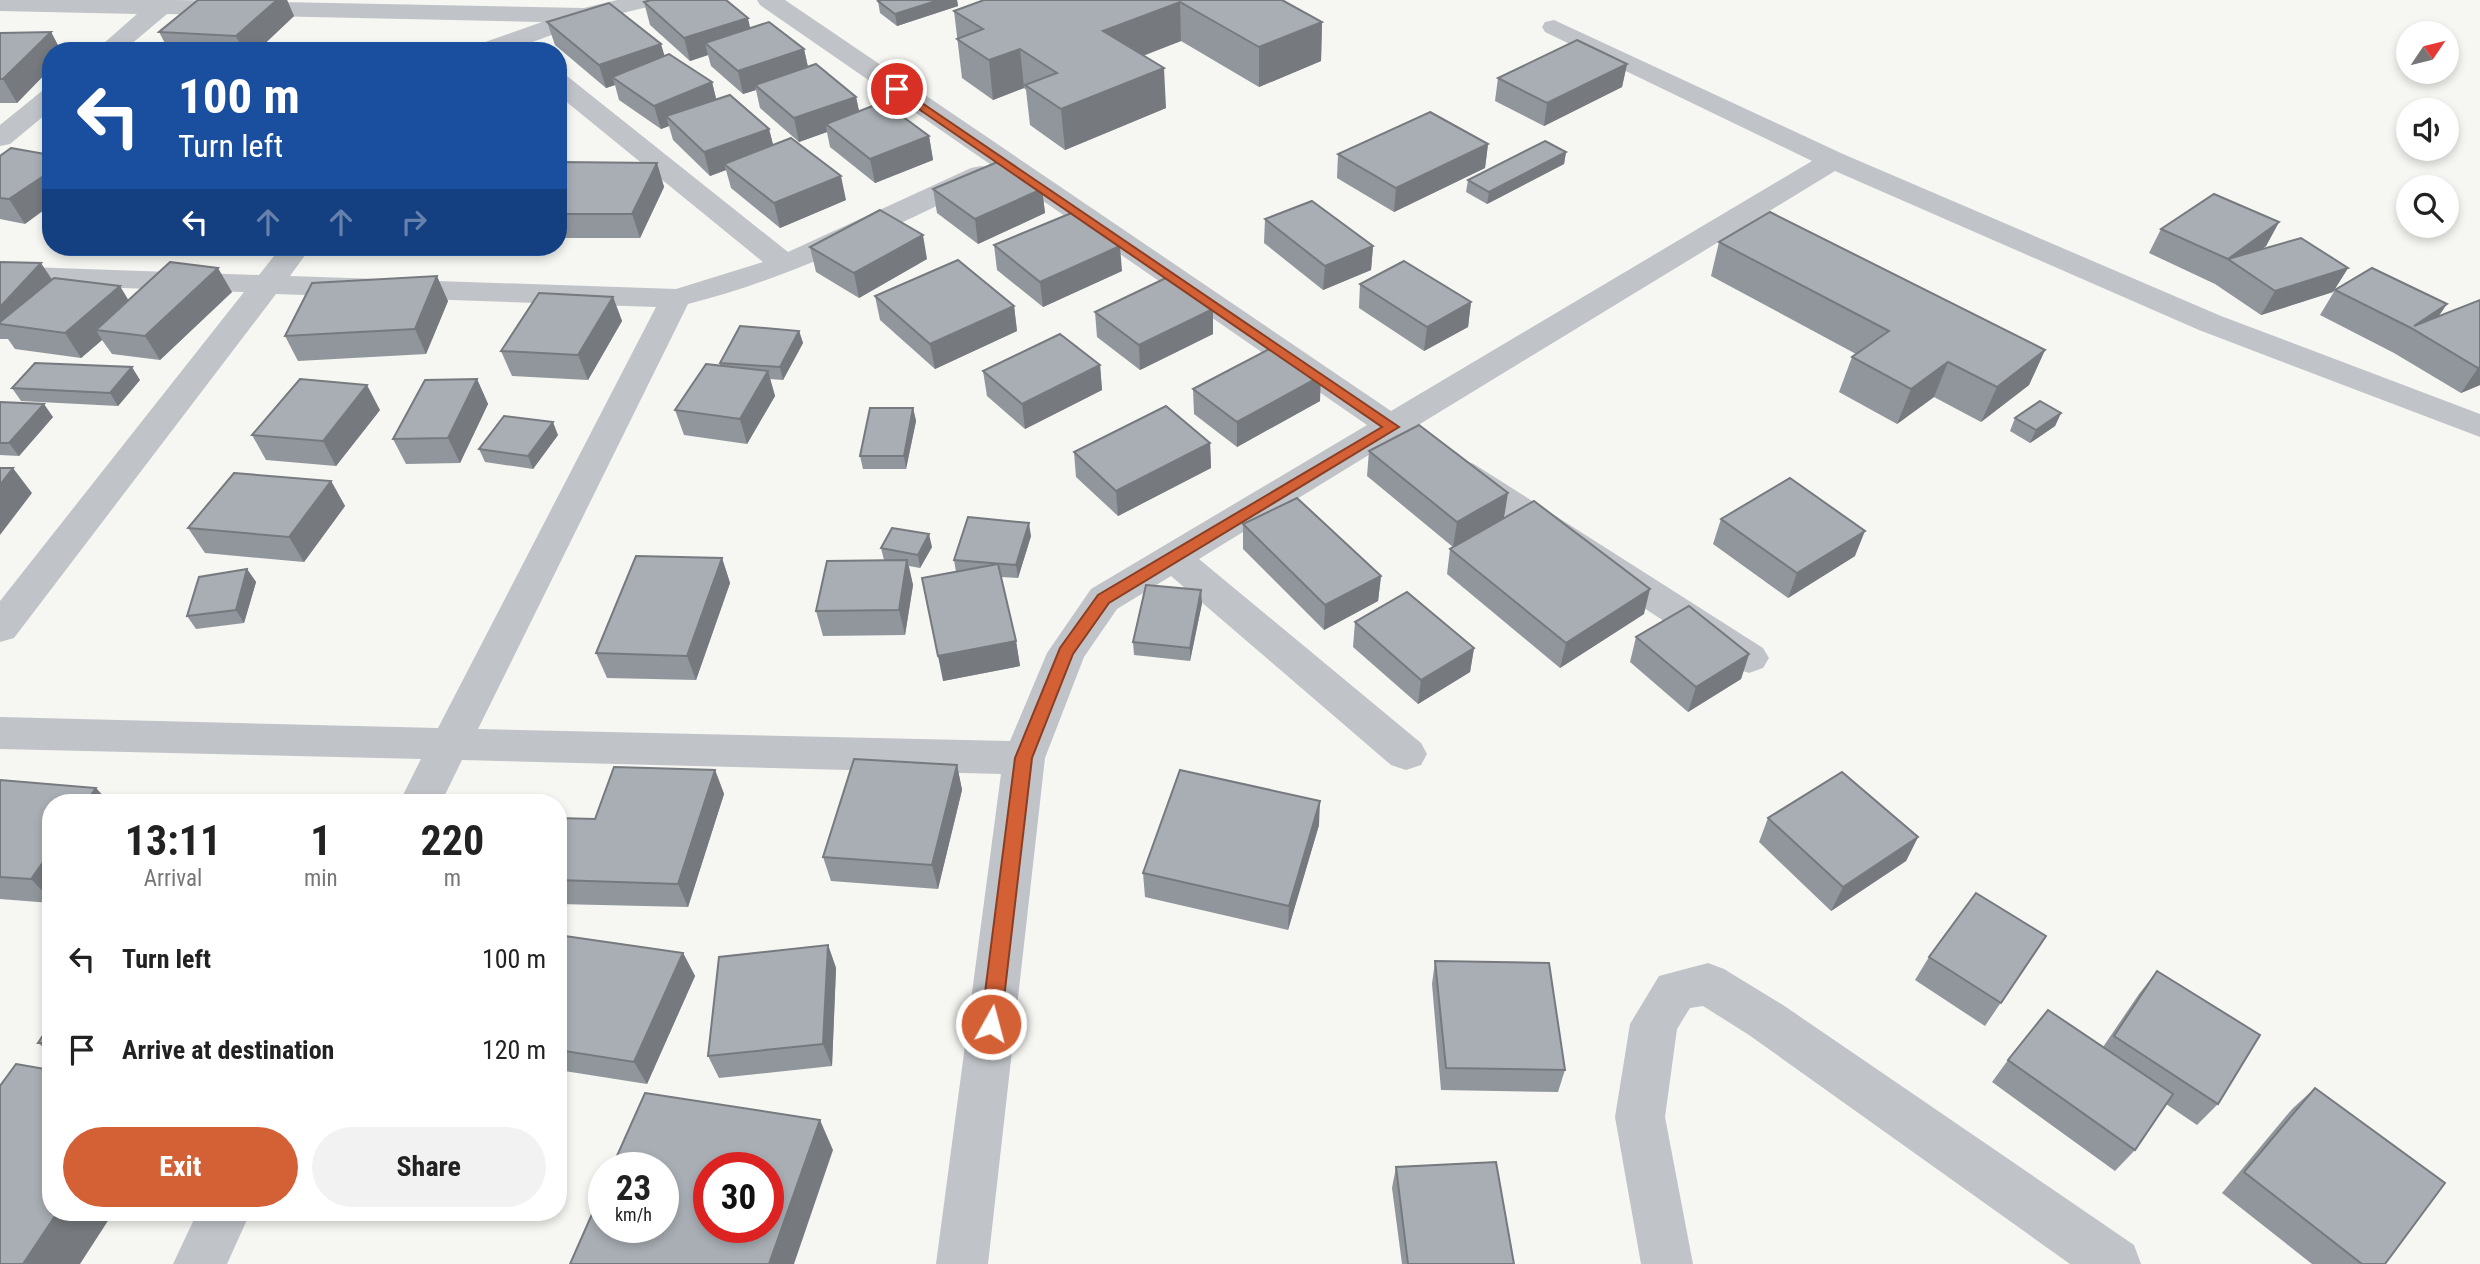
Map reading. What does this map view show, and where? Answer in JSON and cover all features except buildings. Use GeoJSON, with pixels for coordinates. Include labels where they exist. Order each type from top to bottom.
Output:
{"type":"FeatureCollection","features":[{"type":"Feature","properties":{"kind":"street"},"geometry":{"type":"LineString","coordinates":[[522,42],[584,15],[648,0]]}},
{"type":"Feature","properties":{"kind":"street"},"geometry":{"type":"LineString","coordinates":[[769,0],[1392,427],[1749,658]]}},
{"type":"Feature","properties":{"kind":"street"},"geometry":{"type":"LineString","coordinates":[[0,4],[161,8],[486,7],[584,15]]}},
{"type":"Feature","properties":{"kind":"street"},"geometry":{"type":"LineString","coordinates":[[118,42],[161,8]]}},
{"type":"Feature","properties":{"kind":"street"},"geometry":{"type":"LineString","coordinates":[[1554,27],[1833,160],[2210,323],[2480,426]]}},
{"type":"Feature","properties":{"kind":"street"},"geometry":{"type":"LineString","coordinates":[[567,89],[784,264]]}},
{"type":"Feature","properties":{"kind":"street"},"geometry":{"type":"LineString","coordinates":[[0,138],[42,104]]}},
{"type":"Feature","properties":{"kind":"street"},"geometry":{"type":"LineString","coordinates":[[962,1264],[1024,758],[1066,653],[1104,599],[1833,160]]}},
{"type":"Feature","properties":{"kind":"street"},"geometry":{"type":"LineString","coordinates":[[0,275],[130,282],[266,283],[676,298],[725,288],[784,264],[1005,164]]}},
{"type":"Feature","properties":{"kind":"street"},"geometry":{"type":"LineString","coordinates":[[0,628],[288,256]]}},
{"type":"Feature","properties":{"kind":"street"},"geometry":{"type":"LineString","coordinates":[[424,794],[676,298]]}},
{"type":"Feature","properties":{"kind":"street"},"geometry":{"type":"LineString","coordinates":[[1172,556],[1406,754]]}},
{"type":"Feature","properties":{"kind":"street"},"geometry":{"type":"LineString","coordinates":[[0,733],[1024,758]]}},
{"type":"Feature","properties":{"kind":"street"},"geometry":{"type":"LineString","coordinates":[[1667,1264],[1640,1117],[1654,1024],[1675,991],[1708,984],[1766,1020],[2115,1264]]}},
{"type":"Feature","properties":{"kind":"street"},"geometry":{"type":"LineString","coordinates":[[200,1264],[220,1221]]}},
{"type":"Feature","properties":{"kind":"route"},"geometry":{"type":"LineString","coordinates":[[897,89],[1392,427],[1104,599],[1066,653],[1024,758],[991,1024]]}}]}
